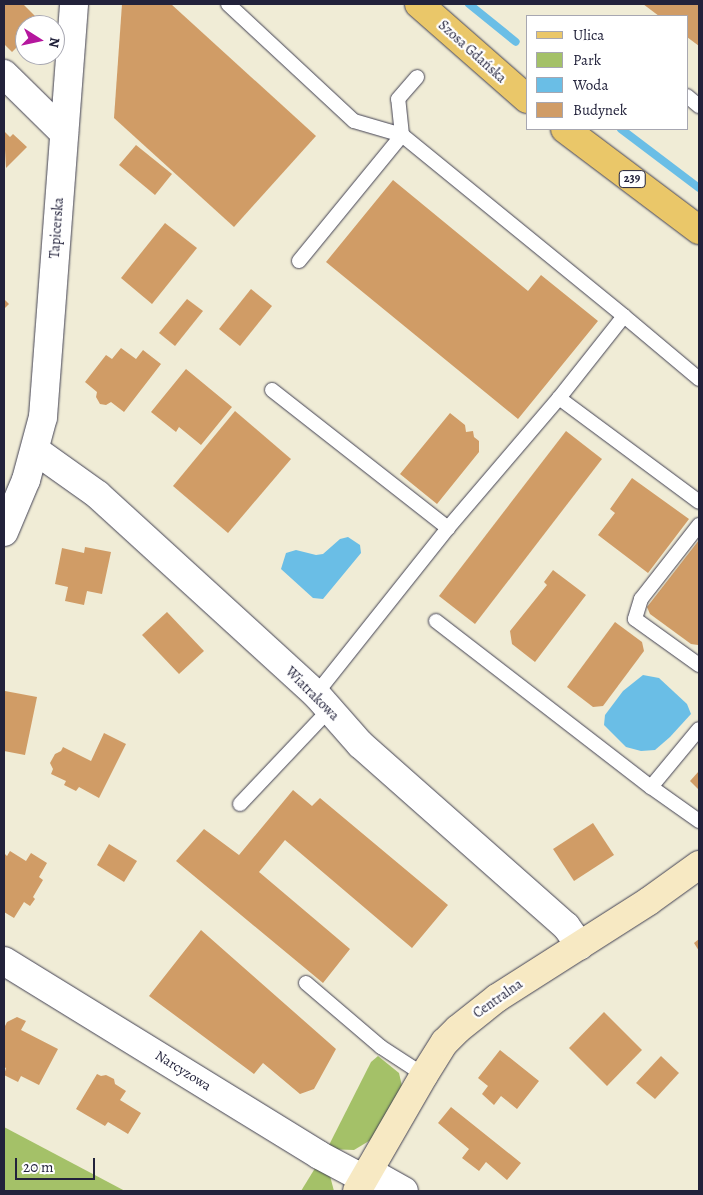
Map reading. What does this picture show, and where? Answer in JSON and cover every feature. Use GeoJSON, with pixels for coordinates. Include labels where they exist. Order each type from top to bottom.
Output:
{"type":"FeatureCollection","features":[{"type":"Feature","properties":{"kind":"main road","name":"Szosa Gdańska"},"geometry":{"type":"LineString","coordinates":[[419,4],[526,98]]}},
{"type":"Feature","properties":{"kind":"main road","name":"239"},"geometry":{"type":"LineString","coordinates":[[566,130],[699,230]]}},
{"type":"Feature","properties":{"kind":"street","name":"Tapicerska"},"geometry":{"type":"LineString","coordinates":[[4,532],[26,480],[43,417],[74,4]]}},
{"type":"Feature","properties":{"kind":"street"},"geometry":{"type":"LineString","coordinates":[[4,74],[64,133]]}},
{"type":"Feature","properties":{"kind":"street","name":"Wiatrakowa"},"geometry":{"type":"LineString","coordinates":[[35,450],[98,495],[322,702],[360,744],[566,926],[580,946]]}},
{"type":"Feature","properties":{"kind":"street","name":"Centralna"},"geometry":{"type":"LineString","coordinates":[[363,1180],[445,1042],[470,1017],[649,901],[699,865]]}},
{"type":"Feature","properties":{"kind":"street","name":"Narcyzowa"},"geometry":{"type":"LineString","coordinates":[[4,961],[319,1155],[363,1180],[404,1191]]}},
{"type":"Feature","properties":{"kind":"lane"},"geometry":{"type":"LineString","coordinates":[[228,4],[354,121],[402,135],[699,379]]}},
{"type":"Feature","properties":{"kind":"lane"},"geometry":{"type":"LineString","coordinates":[[299,261],[402,135],[398,99],[417,77]]}},
{"type":"Feature","properties":{"kind":"lane"},"geometry":{"type":"LineString","coordinates":[[688,97],[699,106]]}},
{"type":"Feature","properties":{"kind":"lane"},"geometry":{"type":"LineString","coordinates":[[240,804],[322,702],[448,528],[559,398],[624,316]]}},
{"type":"Feature","properties":{"kind":"lane"},"geometry":{"type":"LineString","coordinates":[[272,390],[448,528]]}},
{"type":"Feature","properties":{"kind":"lane"},"geometry":{"type":"LineString","coordinates":[[559,398],[699,502]]}},
{"type":"Feature","properties":{"kind":"lane"},"geometry":{"type":"LineString","coordinates":[[699,525],[641,599],[635,619],[699,665]]}},
{"type":"Feature","properties":{"kind":"lane"},"geometry":{"type":"LineString","coordinates":[[436,621],[650,787],[699,820]]}},
{"type":"Feature","properties":{"kind":"lane"},"geometry":{"type":"LineString","coordinates":[[650,787],[699,729]]}},
{"type":"Feature","properties":{"kind":"lane"},"geometry":{"type":"LineString","coordinates":[[306,983],[381,1047],[424,1075]]}},
{"type":"Feature","properties":{"kind":"green space"},"geometry":{"type":"Polygon","coordinates":[[[378,1056],[399,1073],[402,1086],[375,1135],[369,1141],[354,1150],[327,1149],[371,1062],[378,1056]]]}},
{"type":"Feature","properties":{"kind":"green space"},"geometry":{"type":"Polygon","coordinates":[[[4,1127],[125,1191],[4,1191],[4,1127]]]}},
{"type":"Feature","properties":{"kind":"green space"},"geometry":{"type":"Polygon","coordinates":[[[317,1165],[330,1176],[334,1191],[301,1191],[317,1165]]]}},
{"type":"Feature","properties":{"kind":"water"},"geometry":{"type":"Polygon","coordinates":[[[348,537],[360,545],[361,553],[323,599],[313,598],[281,569],[286,553],[296,550],[316,555],[323,554],[340,539],[348,537]]]}},
{"type":"Feature","properties":{"kind":"water"},"geometry":{"type":"Polygon","coordinates":[[[643,675],[659,678],[687,704],[691,714],[655,750],[641,751],[626,747],[604,725],[605,715],[623,691],[643,675]]]}},
{"type":"Feature","properties":{"kind":"building"},"geometry":{"type":"Polygon","coordinates":[[[4,4],[23,4],[34,15],[15,15],[15,49],[12,52],[4,44],[4,4]]]}},
{"type":"Feature","properties":{"kind":"building"},"geometry":{"type":"Polygon","coordinates":[[[122,4],[171,4],[316,136],[234,227],[114,118],[122,4]]]}},
{"type":"Feature","properties":{"kind":"building"},"geometry":{"type":"Polygon","coordinates":[[[643,4],[699,4],[699,46],[688,38],[688,15],[658,15],[643,4]]]}},
{"type":"Feature","properties":{"kind":"building"},"geometry":{"type":"Polygon","coordinates":[[[4,131],[10,137],[13,134],[27,147],[6,168],[4,131]]]}},
{"type":"Feature","properties":{"kind":"building"},"geometry":{"type":"Polygon","coordinates":[[[136,145],[172,174],[155,195],[119,165],[136,145]]]}},
{"type":"Feature","properties":{"kind":"building"},"geometry":{"type":"Polygon","coordinates":[[[393,180],[528,291],[541,275],[598,321],[518,419],[326,262],[393,180]]]}},
{"type":"Feature","properties":{"kind":"building"},"geometry":{"type":"Polygon","coordinates":[[[165,223],[197,248],[152,304],[121,278],[165,223]]]}},
{"type":"Feature","properties":{"kind":"building"},"geometry":{"type":"Polygon","coordinates":[[[251,289],[272,306],[240,346],[219,329],[251,289]]]}},
{"type":"Feature","properties":{"kind":"building"},"geometry":{"type":"Polygon","coordinates":[[[4,299],[9,304],[4,309],[4,299]]]}},
{"type":"Feature","properties":{"kind":"building"},"geometry":{"type":"Polygon","coordinates":[[[187,299],[203,311],[175,346],[159,333],[187,299]]]}},
{"type":"Feature","properties":{"kind":"building"},"geometry":{"type":"Polygon","coordinates":[[[121,348],[136,359],[143,350],[161,364],[124,412],[111,402],[106,405],[100,404],[96,397],[97,392],[85,382],[106,355],[112,359],[121,348]]]}},
{"type":"Feature","properties":{"kind":"building"},"geometry":{"type":"Polygon","coordinates":[[[186,369],[232,407],[201,445],[179,427],[176,432],[151,412],[186,369]]]}},
{"type":"Feature","properties":{"kind":"building"},"geometry":{"type":"Polygon","coordinates":[[[235,411],[291,459],[228,533],[173,486],[235,411]]]}},
{"type":"Feature","properties":{"kind":"building"},"geometry":{"type":"Polygon","coordinates":[[[450,413],[465,425],[466,432],[473,431],[474,437],[479,441],[479,452],[437,504],[400,474],[450,413]]]}},
{"type":"Feature","properties":{"kind":"building"},"geometry":{"type":"Polygon","coordinates":[[[566,431],[602,459],[475,624],[439,596],[566,431]]]}},
{"type":"Feature","properties":{"kind":"building"},"geometry":{"type":"Polygon","coordinates":[[[632,478],[689,519],[648,573],[598,535],[615,513],[610,509],[632,478]]]}},
{"type":"Feature","properties":{"kind":"building"},"geometry":{"type":"Polygon","coordinates":[[[699,540],[698,645],[691,644],[650,614],[647,607],[699,540]]]}},
{"type":"Feature","properties":{"kind":"building"},"geometry":{"type":"Polygon","coordinates":[[[85,547],[111,552],[102,594],[87,591],[84,605],[65,601],[68,587],[55,584],[62,548],[84,553],[85,547]]]}},
{"type":"Feature","properties":{"kind":"building"},"geometry":{"type":"Polygon","coordinates":[[[553,570],[586,595],[535,662],[512,644],[510,631],[547,585],[544,582],[553,570]]]}},
{"type":"Feature","properties":{"kind":"building"},"geometry":{"type":"Polygon","coordinates":[[[167,612],[204,651],[179,674],[142,635],[167,612]]]}},
{"type":"Feature","properties":{"kind":"building"},"geometry":{"type":"Polygon","coordinates":[[[615,622],[642,642],[644,651],[603,706],[593,707],[567,687],[615,622]]]}},
{"type":"Feature","properties":{"kind":"building"},"geometry":{"type":"Polygon","coordinates":[[[5,691],[37,697],[25,755],[4,751],[5,691]]]}},
{"type":"Feature","properties":{"kind":"building"},"geometry":{"type":"Polygon","coordinates":[[[104,733],[126,744],[99,798],[79,787],[76,791],[64,785],[66,781],[51,774],[53,769],[50,763],[55,754],[61,751],[63,747],[91,761],[104,733]]]}},
{"type":"Feature","properties":{"kind":"building"},"geometry":{"type":"Polygon","coordinates":[[[699,771],[699,790],[690,781],[699,771]]]}},
{"type":"Feature","properties":{"kind":"building"},"geometry":{"type":"Polygon","coordinates":[[[293,790],[312,806],[320,798],[448,905],[412,948],[285,840],[259,872],[350,949],[323,983],[176,861],[204,829],[239,855],[293,790]]]}},
{"type":"Feature","properties":{"kind":"building"},"geometry":{"type":"Polygon","coordinates":[[[593,823],[614,855],[574,881],[553,849],[593,823]]]}},
{"type":"Feature","properties":{"kind":"building"},"geometry":{"type":"Polygon","coordinates":[[[109,844],[137,861],[124,882],[97,865],[109,844]]]}},
{"type":"Feature","properties":{"kind":"building"},"geometry":{"type":"Polygon","coordinates":[[[10,851],[26,861],[31,853],[47,863],[39,877],[43,880],[33,897],[35,899],[30,906],[24,902],[14,918],[4,912],[4,853],[7,856],[10,851]]]}},
{"type":"Feature","properties":{"kind":"building"},"geometry":{"type":"Polygon","coordinates":[[[201,930],[336,1049],[314,1089],[300,1094],[263,1063],[254,1074],[149,996],[201,930]]]}},
{"type":"Feature","properties":{"kind":"building"},"geometry":{"type":"Polygon","coordinates":[[[699,939],[699,951],[694,943],[699,939]]]}},
{"type":"Feature","properties":{"kind":"building"},"geometry":{"type":"Polygon","coordinates":[[[604,1012],[642,1050],[607,1086],[569,1048],[604,1012]]]}},
{"type":"Feature","properties":{"kind":"building"},"geometry":{"type":"Polygon","coordinates":[[[17,1017],[26,1021],[21,1030],[58,1049],[39,1085],[21,1076],[18,1082],[4,1075],[6,1068],[4,1067],[4,1028],[7,1022],[17,1017]]]}},
{"type":"Feature","properties":{"kind":"building"},"geometry":{"type":"Polygon","coordinates":[[[500,1050],[539,1081],[517,1109],[501,1096],[494,1105],[482,1094],[488,1086],[478,1078],[500,1050]]]}},
{"type":"Feature","properties":{"kind":"building"},"geometry":{"type":"Polygon","coordinates":[[[661,1056],[679,1073],[655,1099],[636,1083],[661,1056]]]}},
{"type":"Feature","properties":{"kind":"building"},"geometry":{"type":"Polygon","coordinates":[[[97,1074],[101,1076],[106,1075],[114,1079],[115,1084],[126,1091],[120,1100],[141,1113],[128,1134],[108,1122],[105,1126],[76,1109],[97,1074]]]}},
{"type":"Feature","properties":{"kind":"building"},"geometry":{"type":"Polygon","coordinates":[[[451,1107],[521,1163],[507,1180],[486,1162],[479,1171],[462,1158],[469,1149],[438,1123],[451,1107]]]}},
{"type":"Feature","properties":{"kind":"waterway"},"geometry":{"type":"LineString","coordinates":[[469,4],[516,42]]}},
{"type":"Feature","properties":{"kind":"waterway"},"geometry":{"type":"LineString","coordinates":[[622,130],[699,188]]}}]}
